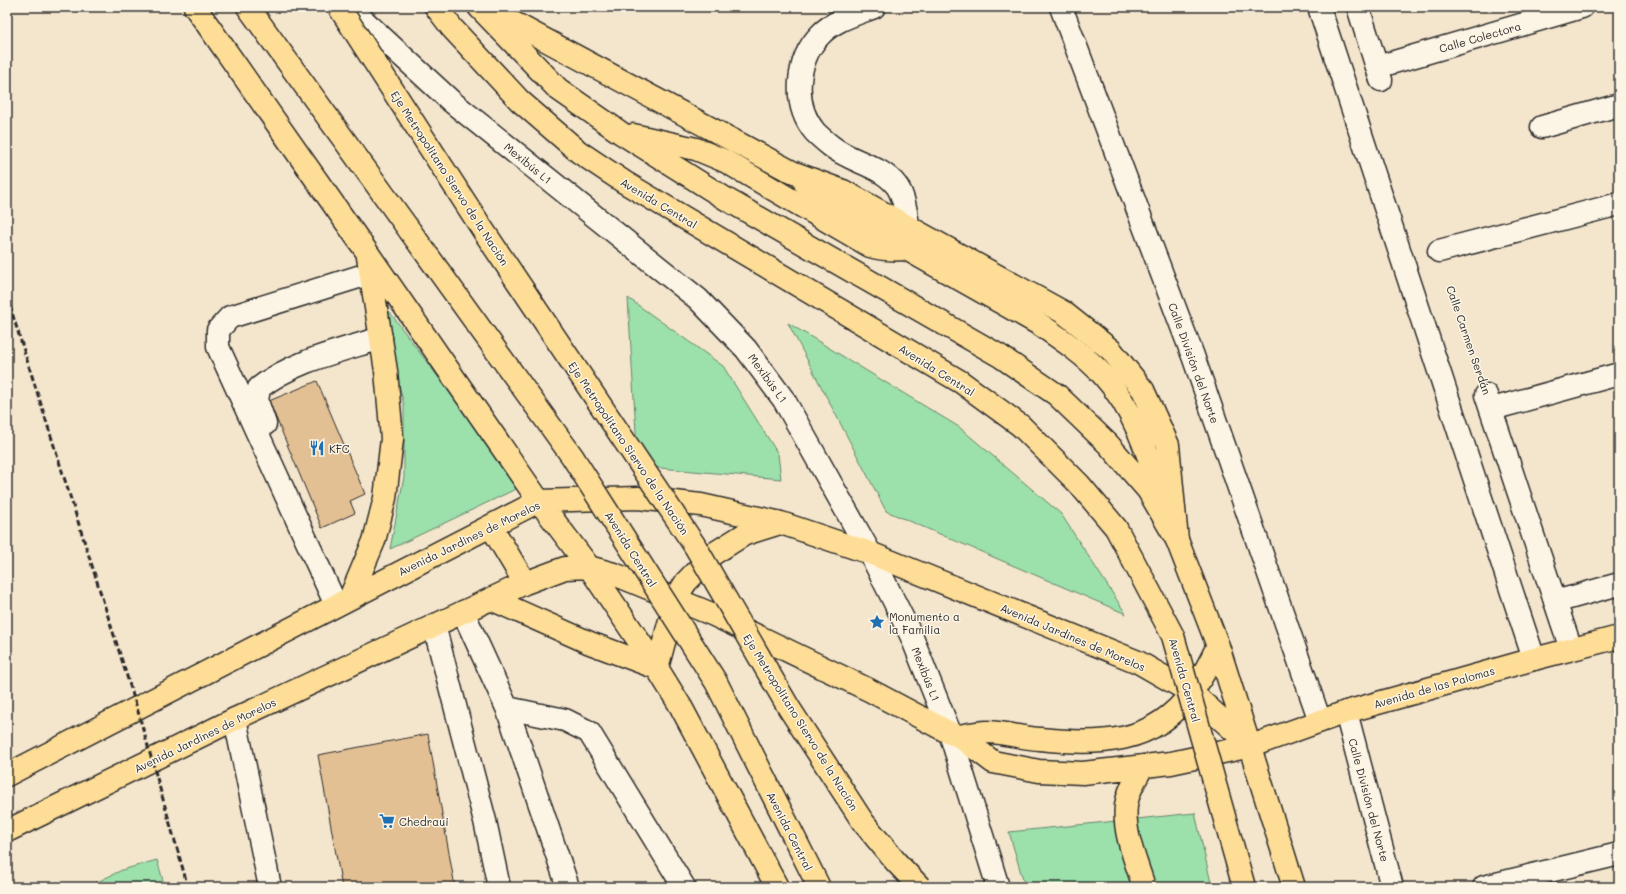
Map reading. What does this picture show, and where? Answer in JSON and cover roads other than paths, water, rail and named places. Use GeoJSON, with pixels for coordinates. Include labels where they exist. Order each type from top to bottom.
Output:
{"type":"FeatureCollection","features":[{"type":"Feature","properties":{"kind":"main road"},"geometry":{"type":"LineString","coordinates":[[194,7],[367,252],[539,501],[589,567],[657,668],[682,707],[777,887]]}},
{"type":"Feature","properties":{"kind":"main road","name":"Avenida Central"},"geometry":{"type":"LineString","coordinates":[[248,7],[572,456],[716,682],[819,887]]}},
{"type":"Feature","properties":{"kind":"main road","name":"Eje Metropolitano Siervo de la Nación"},"geometry":{"type":"LineString","coordinates":[[340,7],[482,230],[695,546],[789,708],[863,822],[896,862],[920,887]]}},
{"type":"Feature","properties":{"kind":"main road","name":"Avenida Central"},"geometry":{"type":"LineString","coordinates":[[436,7],[452,28],[520,101],[578,152],[630,186],[961,382],[1021,426],[1079,484],[1116,528],[1173,636],[1244,887]]}},
{"type":"Feature","properties":{"kind":"main road"},"geometry":{"type":"LineString","coordinates":[[479,7],[558,89],[621,133],[726,200],[1000,356],[1057,395],[1108,444],[1148,490],[1177,540],[1218,646],[1251,746],[1294,887]]}},
{"type":"Feature","properties":{"kind":"main road"},"geometry":{"type":"LineString","coordinates":[[484,7],[792,172],[843,191],[908,239],[1063,312],[1111,350],[1142,390],[1168,445],[1177,540]]}},
{"type":"Feature","properties":{"kind":"main road"},"geometry":{"type":"LineString","coordinates":[[621,133],[696,149],[725,161],[870,246],[887,249],[908,239]]}},
{"type":"Feature","properties":{"kind":"main road"},"geometry":{"type":"LineString","coordinates":[[343,602],[374,540],[385,498],[392,439],[386,371],[367,252]]}},
{"type":"Feature","properties":{"kind":"main road","name":"Avenida Jardines de Morelos"},"geometry":{"type":"LineString","coordinates":[[7,775],[539,501],[638,498],[701,506],[781,523],[870,553],[1138,662],[1192,693],[1251,746]]}},
{"type":"Feature","properties":{"kind":"main road"},"geometry":{"type":"LineString","coordinates":[[657,668],[676,598],[686,582],[713,554],[745,534],[781,523]]}},
{"type":"Feature","properties":{"kind":"main road"},"geometry":{"type":"LineString","coordinates":[[491,526],[525,583]]}},
{"type":"Feature","properties":{"kind":"main road","name":"Avenida Jardines de Morelos"},"geometry":{"type":"LineString","coordinates":[[7,831],[235,719],[525,583],[565,568],[589,567],[614,574],[676,598],[714,615],[869,690],[954,735],[993,762],[1039,771],[1083,773],[1171,763],[1251,746]]}},
{"type":"Feature","properties":{"kind":"main road"},"geometry":{"type":"LineString","coordinates":[[491,599],[590,643],[657,668]]}},
{"type":"Feature","properties":{"kind":"main road","name":"Avenida de las Palomas"},"geometry":{"type":"LineString","coordinates":[[1251,746],[1346,712],[1534,659],[1619,637]]}},
{"type":"Feature","properties":{"kind":"main road"},"geometry":{"type":"LineString","coordinates":[[954,735],[985,732],[1078,742],[1111,740],[1140,734],[1169,718],[1192,693],[1218,646]]}},
{"type":"Feature","properties":{"kind":"main road"},"geometry":{"type":"LineString","coordinates":[[1143,766],[1133,783],[1126,806],[1127,834],[1144,887]]}},
{"type":"Feature","properties":{"kind":"street","name":"Mexibús L1"},"geometry":{"type":"LineString","coordinates":[[350,7],[452,102],[698,299],[746,349],[784,400],[870,553],[911,635],[954,735],[998,887]]}},
{"type":"Feature","properties":{"kind":"street"},"geometry":{"type":"LineString","coordinates":[[874,7],[840,20],[821,34],[807,51],[800,75],[799,91],[806,116],[815,132],[833,148],[886,175],[897,186],[903,199],[908,239]]}},
{"type":"Feature","properties":{"kind":"street","name":"Calle División del Norte"},"geometry":{"type":"LineString","coordinates":[[1061,7],[1193,356],[1320,721]]}},
{"type":"Feature","properties":{"kind":"street"},"geometry":{"type":"LineString","coordinates":[[1319,7],[1534,659]]}},
{"type":"Feature","properties":{"kind":"street"},"geometry":{"type":"LineString","coordinates":[[1358,7],[1387,97]]}},
{"type":"Feature","properties":{"kind":"street","name":"Calle Colectora"},"geometry":{"type":"LineString","coordinates":[[1377,67],[1582,7]]}},
{"type":"Feature","properties":{"kind":"street"},"geometry":{"type":"LineString","coordinates":[[1542,127],[1619,105]]}},
{"type":"Feature","properties":{"kind":"street"},"geometry":{"type":"LineString","coordinates":[[1439,251],[1619,204]]}},
{"type":"Feature","properties":{"kind":"street"},"geometry":{"type":"LineString","coordinates":[[343,602],[312,554],[218,347],[218,330],[230,317],[371,273]]}},
{"type":"Feature","properties":{"kind":"street"},"geometry":{"type":"LineString","coordinates":[[312,554],[299,504],[262,417],[257,401],[259,388],[271,379],[305,363],[381,338]]}},
{"type":"Feature","properties":{"kind":"street","name":"Calle Carmen Serdán"},"geometry":{"type":"LineString","coordinates":[[1571,649],[1481,378],[1490,405],[1618,379]]}},
{"type":"Feature","properties":{"kind":"street"},"geometry":{"type":"LineString","coordinates":[[1555,602],[1619,584]]}},
{"type":"Feature","properties":{"kind":"street"},"geometry":{"type":"LineString","coordinates":[[463,612],[507,708],[568,887]]}},
{"type":"Feature","properties":{"kind":"street"},"geometry":{"type":"LineString","coordinates":[[434,626],[485,821],[499,887]]}},
{"type":"Feature","properties":{"kind":"street"},"geometry":{"type":"LineString","coordinates":[[507,708],[565,720],[589,732],[684,887]]}},
{"type":"Feature","properties":{"kind":"street","name":"Calle División del Norte"},"geometry":{"type":"LineString","coordinates":[[1346,712],[1392,887]]}},
{"type":"Feature","properties":{"kind":"street"},"geometry":{"type":"LineString","coordinates":[[235,719],[270,887]]}},
{"type":"Feature","properties":{"kind":"street"},"geometry":{"type":"LineString","coordinates":[[1484,887],[1619,854]]}},
{"type":"Feature","properties":{"kind":"railway"},"geometry":{"type":"LineString","coordinates":[[7,297],[137,708],[188,887]]}},
{"type":"Feature","properties":{"kind":"place","name":"KFC"},"geometry":{"type":"Point","coordinates":[317,448]}},
{"type":"Feature","properties":{"kind":"place","name":"Monumento a la Familia"},"geometry":{"type":"Point","coordinates":[877,622]}},
{"type":"Feature","properties":{"kind":"place","name":"Chedraui"},"geometry":{"type":"Point","coordinates":[387,821]}}]}
